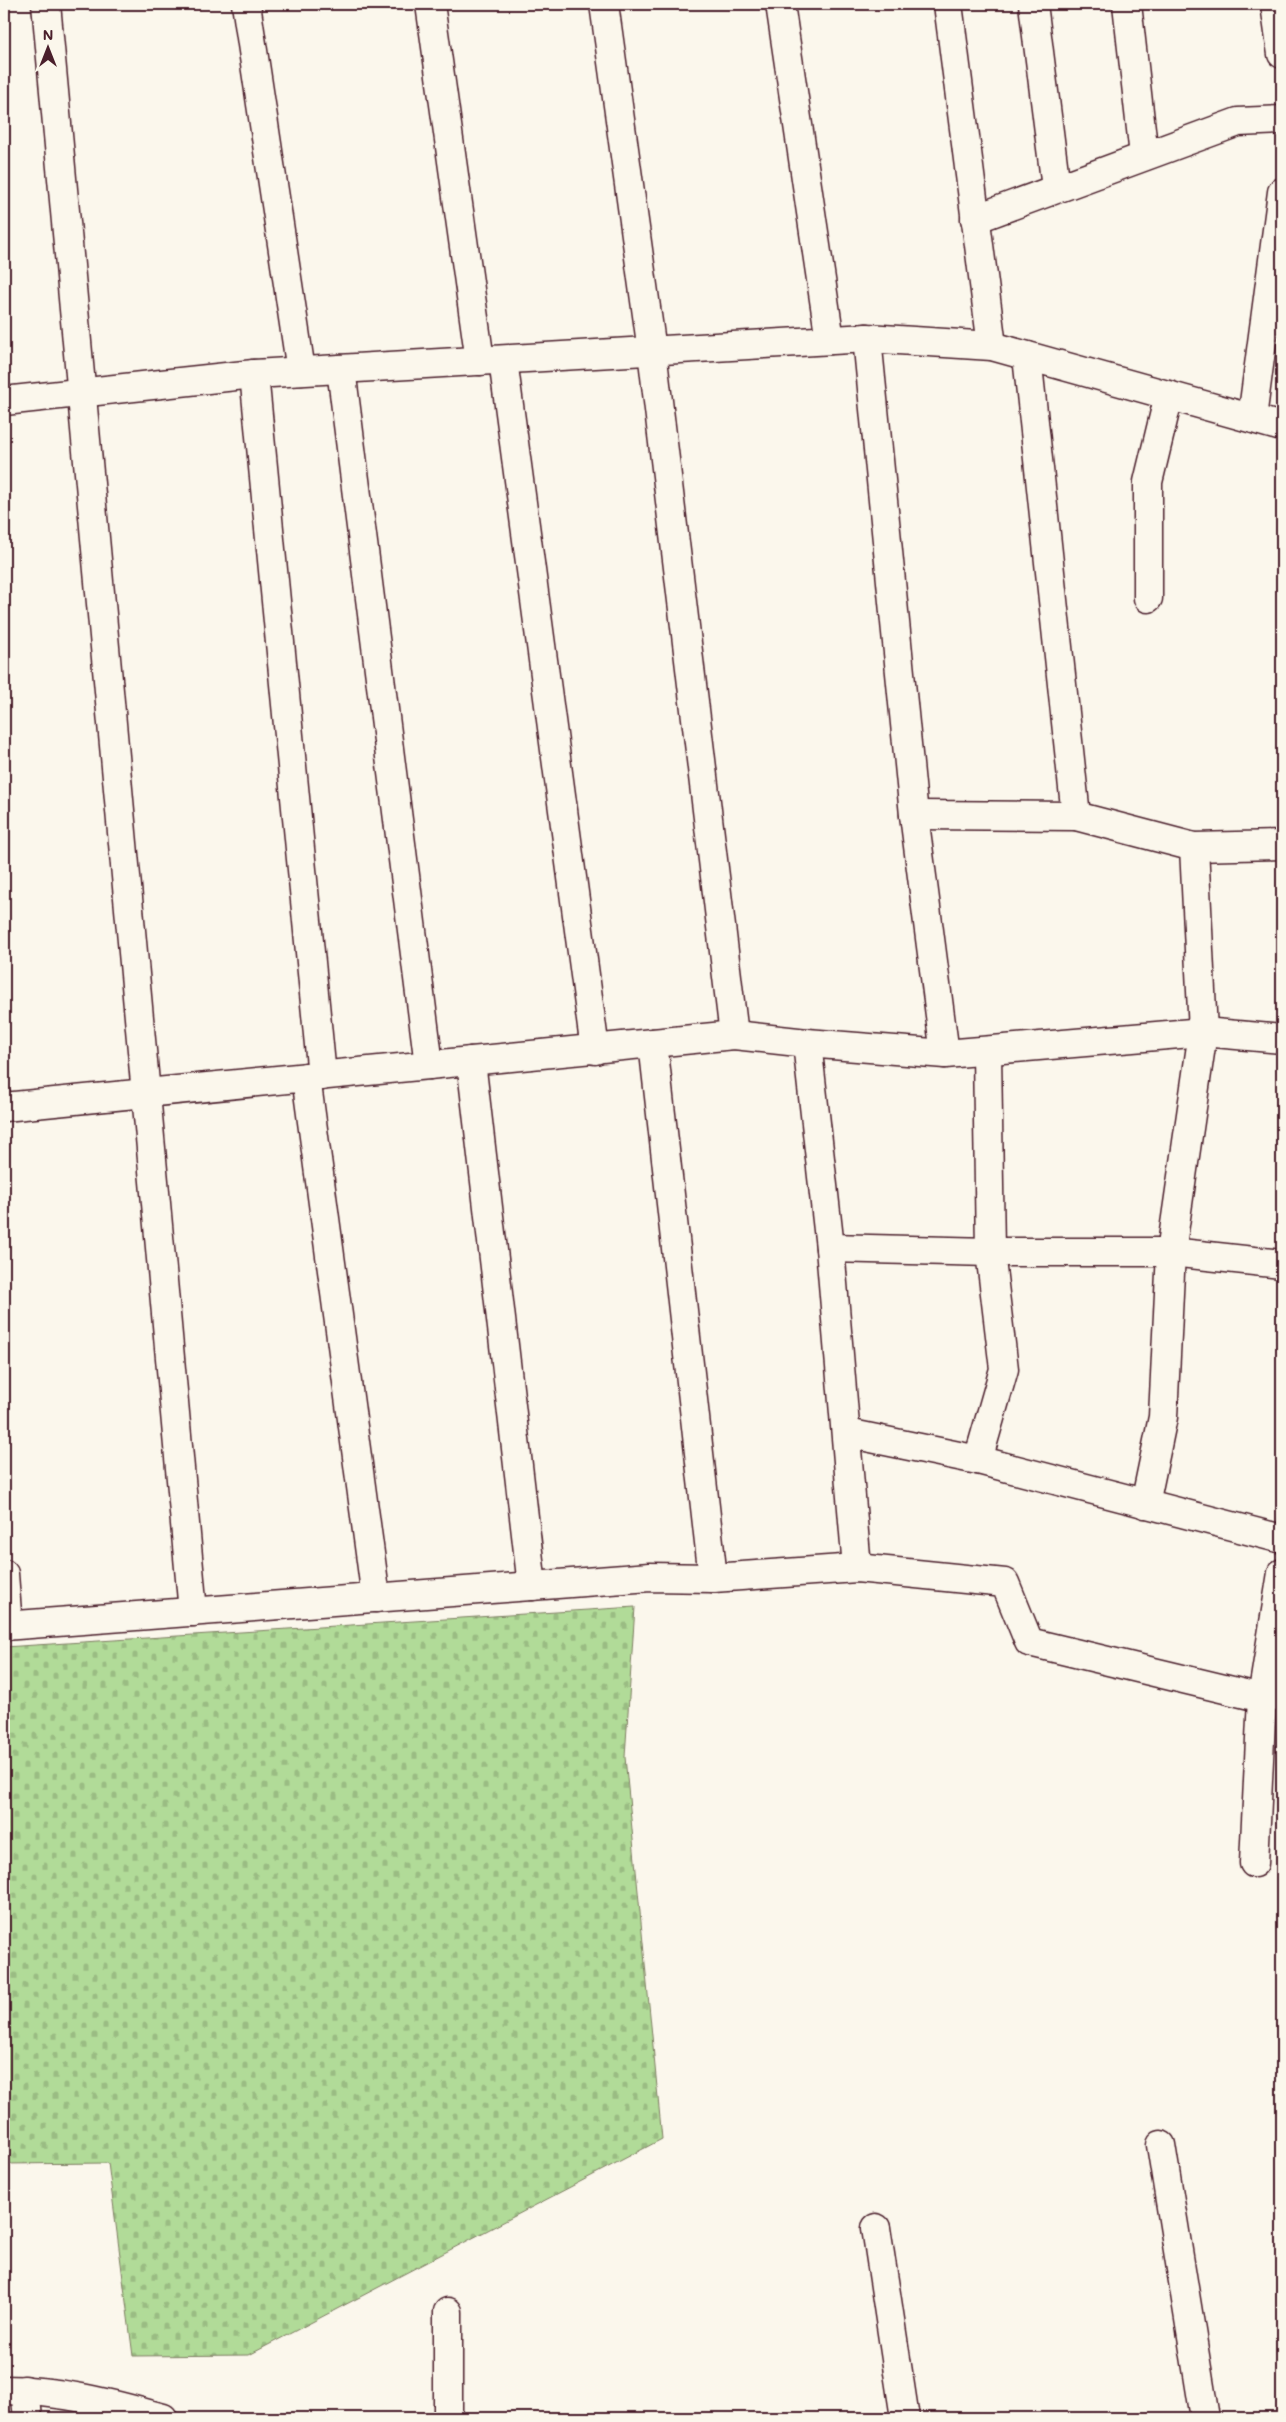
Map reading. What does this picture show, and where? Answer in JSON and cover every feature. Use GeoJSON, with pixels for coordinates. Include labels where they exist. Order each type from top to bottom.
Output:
{"type":"FeatureCollection","features":[{"type":"Feature","properties":{"kind":"street"},"geometry":{"type":"LineString","coordinates":[[46,4],[85,393],[144,1094],[193,1612]]}},
{"type":"Feature","properties":{"kind":"street"},"geometry":{"type":"LineString","coordinates":[[246,4],[301,371]]}},
{"type":"Feature","properties":{"kind":"street"},"geometry":{"type":"LineString","coordinates":[[430,4],[492,360],[595,1050]]}},
{"type":"Feature","properties":{"kind":"street"},"geometry":{"type":"LineString","coordinates":[[604,4],[652,351],[734,1035]]}},
{"type":"Feature","properties":{"kind":"street"},"geometry":{"type":"LineString","coordinates":[[780,4],[830,340]]}},
{"type":"Feature","properties":{"kind":"street"},"geometry":{"type":"LineString","coordinates":[[948,4],[992,346]]}},
{"type":"Feature","properties":{"kind":"street"},"geometry":{"type":"LineString","coordinates":[[1033,4],[1056,188]]}},
{"type":"Feature","properties":{"kind":"street"},"geometry":{"type":"LineString","coordinates":[[1127,4],[1144,156]]}},
{"type":"Feature","properties":{"kind":"street"},"geometry":{"type":"LineString","coordinates":[[1275,4],[1282,54]]}},
{"type":"Feature","properties":{"kind":"street"},"geometry":{"type":"LineString","coordinates":[[975,218],[1238,122],[1282,120]]}},
{"type":"Feature","properties":{"kind":"street"},"geometry":{"type":"LineString","coordinates":[[1252,418],[1282,192]]}},
{"type":"Feature","properties":{"kind":"street"},"geometry":{"type":"LineString","coordinates":[[4,401],[254,374],[867,338],[992,346],[1282,427]]}},
{"type":"Feature","properties":{"kind":"street"},"geometry":{"type":"LineString","coordinates":[[867,338],[914,815],[945,1054]]}},
{"type":"Feature","properties":{"kind":"street"},"geometry":{"type":"LineString","coordinates":[[1027,356],[1076,816]]}},
{"type":"Feature","properties":{"kind":"street"},"geometry":{"type":"LineString","coordinates":[[341,369],[429,1065]]}},
{"type":"Feature","properties":{"kind":"street"},"geometry":{"type":"LineString","coordinates":[[254,374],[314,1076],[376,1598]]}},
{"type":"Feature","properties":{"kind":"street"},"geometry":{"type":"LineString","coordinates":[[1148,598],[1148,482],[1169,395]]}},
{"type":"Feature","properties":{"kind":"street"},"geometry":{"type":"LineString","coordinates":[[914,815],[1076,816],[1194,847],[1282,845]]}},
{"type":"Feature","properties":{"kind":"street"},"geometry":{"type":"LineString","coordinates":[[1145,1504],[1163,1417],[1171,1252],[1203,1032],[1194,847]]}},
{"type":"Feature","properties":{"kind":"street"},"geometry":{"type":"LineString","coordinates":[[4,1107],[734,1035],[945,1054],[987,1052],[1203,1032],[1282,1039]]}},
{"type":"Feature","properties":{"kind":"street"},"geometry":{"type":"LineString","coordinates":[[653,1043],[713,1578]]}},
{"type":"Feature","properties":{"kind":"street"},"geometry":{"type":"LineString","coordinates":[[807,1043],[830,1248],[857,1568]]}},
{"type":"Feature","properties":{"kind":"street"},"geometry":{"type":"LineString","coordinates":[[978,1460],[1004,1369],[990,1252],[987,1052]]}},
{"type":"Feature","properties":{"kind":"street"},"geometry":{"type":"LineString","coordinates":[[471,1061],[532,1586]]}},
{"type":"Feature","properties":{"kind":"street"},"geometry":{"type":"LineString","coordinates":[[830,1248],[990,1252],[1171,1252],[1282,1264]]}},
{"type":"Feature","properties":{"kind":"street"},"geometry":{"type":"LineString","coordinates":[[847,1433],[978,1460],[1282,1539]]}},
{"type":"Feature","properties":{"kind":"street"},"geometry":{"type":"LineString","coordinates":[[4,1574],[6,1626],[650,1577],[713,1578],[857,1568],[1005,1583],[1029,1642],[1272,1697]]}},
{"type":"Feature","properties":{"kind":"street"},"geometry":{"type":"LineString","coordinates":[[1254,1863],[1272,1697],[1282,1573]]}},
{"type":"Feature","properties":{"kind":"street"},"geometry":{"type":"LineString","coordinates":[[1161,2146],[1205,2418]]}},
{"type":"Feature","properties":{"kind":"street"},"geometry":{"type":"LineString","coordinates":[[876,2228],[905,2418]]}},
{"type":"Feature","properties":{"kind":"street"},"geometry":{"type":"LineString","coordinates":[[448,2312],[448,2418]]}},
{"type":"Feature","properties":{"kind":"street"},"geometry":{"type":"LineString","coordinates":[[15,2390],[28,2418]]}},
{"type":"Feature","properties":{"kind":"street"},"geometry":{"type":"LineString","coordinates":[[15,2390],[112,2403],[163,2418]]}},
{"type":"Feature","properties":{"kind":"green space"},"geometry":{"type":"Polygon","coordinates":[[[635,1607],[625,1757],[662,2139],[249,2355],[133,2356],[108,2163],[4,2164],[4,1647],[635,1607]]]}}]}
